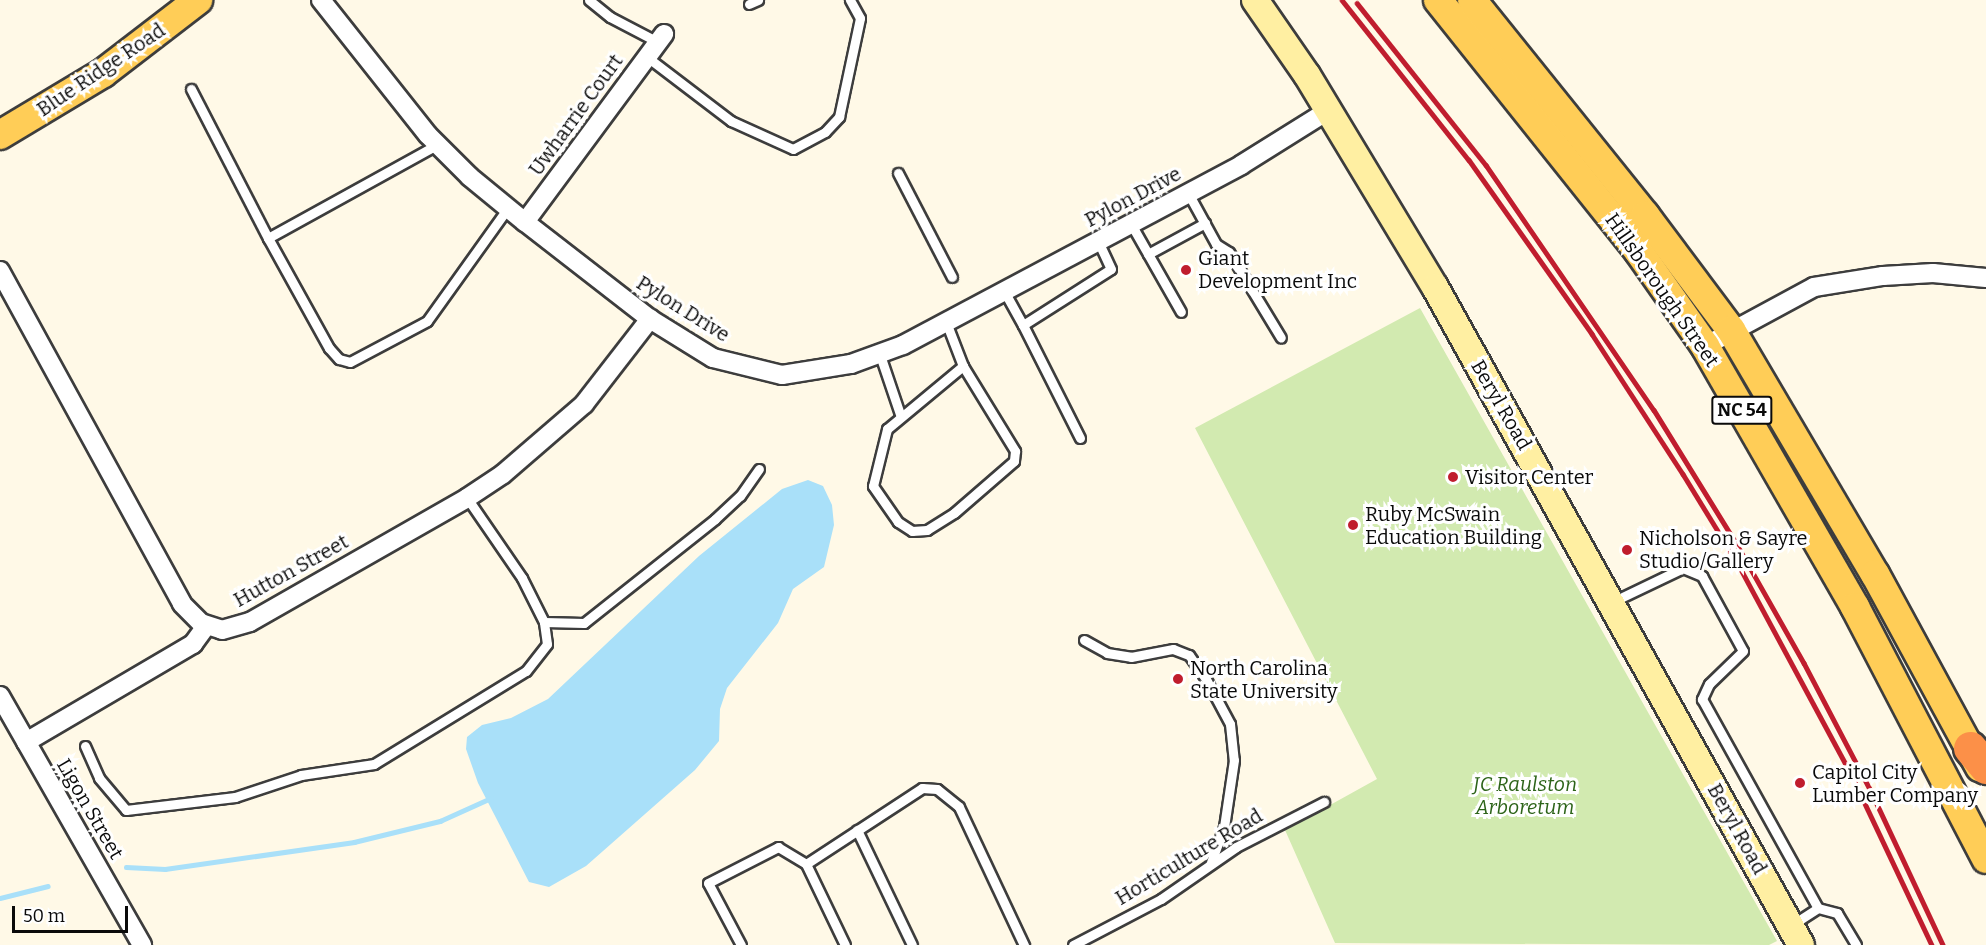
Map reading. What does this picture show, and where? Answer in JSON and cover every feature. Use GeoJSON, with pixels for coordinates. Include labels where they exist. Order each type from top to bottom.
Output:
{"type":"FeatureCollection","features":[{"type":"Feature","properties":{"kind":"main road","name":"Blue Ridge Road"},"geometry":{"type":"LineString","coordinates":[[0,135],[103,73],[198,0]]}},
{"type":"Feature","properties":{"kind":"main road","name":"Hillsborough Street"},"geometry":{"type":"LineString","coordinates":[[1438,0],[1639,252],[1705,346],[1860,617],[1986,859]]}},
{"type":"Feature","properties":{"kind":"main road","name":"Hillsborough Street"},"geometry":{"type":"LineString","coordinates":[[1472,0],[1646,215],[1731,330],[1875,574],[1978,757],[1986,780]]}},
{"type":"Feature","properties":{"kind":"street","name":"Pylon Drive"},"geometry":{"type":"LineString","coordinates":[[321,0],[438,144],[508,208],[650,320],[713,358],[771,374],[805,374],[880,355],[1098,242],[1329,111]]}},
{"type":"Feature","properties":{"kind":"street","name":"Beryl Road"},"geometry":{"type":"LineString","coordinates":[[1255,0],[1329,111],[1435,288],[1612,602],[1795,935]]}},
{"type":"Feature","properties":{"kind":"street","name":"Uwharrie Court"},"geometry":{"type":"LineString","coordinates":[[525,222],[661,38]]}},
{"type":"Feature","properties":{"kind":"street"},"geometry":{"type":"LineString","coordinates":[[0,271],[182,604],[206,626],[193,644],[26,742]]}},
{"type":"Feature","properties":{"kind":"street"},"geometry":{"type":"LineString","coordinates":[[1705,346],[1814,287],[1903,275],[1986,278]]}},
{"type":"Feature","properties":{"kind":"street","name":"Hutton Street"},"geometry":{"type":"LineString","coordinates":[[206,626],[222,630],[250,622],[467,498],[536,448],[584,404],[650,320]]}},
{"type":"Feature","properties":{"kind":"street","name":"Ligon Street"},"geometry":{"type":"LineString","coordinates":[[0,696],[142,945]]}},
{"type":"Feature","properties":{"kind":"lane"},"geometry":{"type":"LineString","coordinates":[[589,0],[610,17],[661,38]]}},
{"type":"Feature","properties":{"kind":"lane"},"geometry":{"type":"LineString","coordinates":[[646,57],[730,121],[793,149],[825,132],[839,117],[860,18],[849,0]]}},
{"type":"Feature","properties":{"kind":"lane"},"geometry":{"type":"LineString","coordinates":[[191,89],[268,238],[329,348],[339,359],[350,362],[427,321],[508,208]]}},
{"type":"Feature","properties":{"kind":"lane"},"geometry":{"type":"LineString","coordinates":[[268,238],[438,144]]}},
{"type":"Feature","properties":{"kind":"lane"},"geometry":{"type":"LineString","coordinates":[[898,173],[952,277]]}},
{"type":"Feature","properties":{"kind":"lane"},"geometry":{"type":"LineString","coordinates":[[1188,193],[1216,244],[1229,252],[1281,338]]}},
{"type":"Feature","properties":{"kind":"lane"},"geometry":{"type":"LineString","coordinates":[[1148,254],[1205,223]]}},
{"type":"Feature","properties":{"kind":"lane"},"geometry":{"type":"LineString","coordinates":[[1131,224],[1181,312]]}},
{"type":"Feature","properties":{"kind":"lane"},"geometry":{"type":"LineString","coordinates":[[1023,325],[1111,268],[1098,242]]}},
{"type":"Feature","properties":{"kind":"lane"},"geometry":{"type":"LineString","coordinates":[[1004,291],[1080,438]]}},
{"type":"Feature","properties":{"kind":"lane"},"geometry":{"type":"LineString","coordinates":[[946,322],[963,366],[1015,452],[1014,461],[954,513],[927,530],[912,531],[898,522],[873,486],[887,429],[963,366]]}},
{"type":"Feature","properties":{"kind":"lane"},"geometry":{"type":"LineString","coordinates":[[880,355],[901,417]]}},
{"type":"Feature","properties":{"kind":"lane"},"geometry":{"type":"LineString","coordinates":[[544,622],[584,623],[715,519],[740,496],[759,469]]}},
{"type":"Feature","properties":{"kind":"lane"},"geometry":{"type":"LineString","coordinates":[[85,746],[99,778],[126,810],[235,797],[301,775],[374,764],[526,671],[547,644],[544,622],[522,578],[467,498]]}},
{"type":"Feature","properties":{"kind":"lane"},"geometry":{"type":"LineString","coordinates":[[1612,602],[1683,568],[1701,576],[1743,651],[1709,684],[1702,699],[1818,908],[1837,913],[1856,945]]}},
{"type":"Feature","properties":{"kind":"lane"},"geometry":{"type":"LineString","coordinates":[[1084,640],[1107,652],[1131,657],[1173,649],[1189,655],[1206,679],[1230,724],[1234,760],[1224,827],[1210,865]]}},
{"type":"Feature","properties":{"kind":"lane"},"geometry":{"type":"LineString","coordinates":[[806,864],[922,788],[936,789],[947,796],[971,827],[1024,945]]}},
{"type":"Feature","properties":{"kind":"lane","name":"Horticulture Road"},"geometry":{"type":"LineString","coordinates":[[1074,945],[1161,899],[1210,865],[1324,802]]}},
{"type":"Feature","properties":{"kind":"lane"},"geometry":{"type":"LineString","coordinates":[[857,830],[912,945]]}},
{"type":"Feature","properties":{"kind":"lane"},"geometry":{"type":"LineString","coordinates":[[741,945],[708,883],[778,847],[806,864],[845,945]]}},
{"type":"Feature","properties":{"kind":"lane"},"geometry":{"type":"LineString","coordinates":[[1795,935],[1818,908]]}},
{"type":"Feature","properties":{"kind":"green space","name":"JC Raulston Arboretum"},"geometry":{"type":"Polygon","coordinates":[[[1420,308],[1777,941],[1769,945],[1335,943],[1285,830],[1377,779],[1195,428],[1420,308]]]}},
{"type":"Feature","properties":{"kind":"water"},"geometry":{"type":"Polygon","coordinates":[[[808,480],[823,486],[832,505],[834,525],[824,567],[793,589],[778,623],[727,688],[720,709],[719,741],[695,770],[586,866],[549,887],[529,882],[478,783],[466,749],[467,737],[482,725],[511,718],[548,699],[699,556],[782,489],[808,480]]]}},
{"type":"Feature","properties":{"kind":"waterway"},"geometry":{"type":"LineString","coordinates":[[126,867],[165,869],[354,842],[440,821],[491,798]]}},
{"type":"Feature","properties":{"kind":"waterway"},"geometry":{"type":"LineString","coordinates":[[0,898],[48,886]]}},
{"type":"Feature","properties":{"kind":"railway"},"geometry":{"type":"LineString","coordinates":[[1342,0],[1469,160],[1592,334],[1683,474],[1737,562],[1852,776],[1932,945]]}},
{"type":"Feature","properties":{"kind":"railway"},"geometry":{"type":"LineString","coordinates":[[1357,3],[1486,165],[1654,410],[1735,541],[1804,663],[1870,789],[1943,945]]}},
{"type":"Feature","properties":{"kind":"place","name":"Giant Development Inc"},"geometry":{"type":"Point","coordinates":[1186,270]}},
{"type":"Feature","properties":{"kind":"place","name":"Visitor Center"},"geometry":{"type":"Point","coordinates":[1453,477]}},
{"type":"Feature","properties":{"kind":"place","name":"Ruby McSwain Education Building"},"geometry":{"type":"Point","coordinates":[1353,525]}},
{"type":"Feature","properties":{"kind":"place","name":"Nicholson & Sayre Studio/Gallery"},"geometry":{"type":"Point","coordinates":[1627,550]}},
{"type":"Feature","properties":{"kind":"place","name":"North Carolina State University"},"geometry":{"type":"Point","coordinates":[1178,679]}},
{"type":"Feature","properties":{"kind":"place","name":"Capitol City Lumber Company"},"geometry":{"type":"Point","coordinates":[1800,783]}}]}
